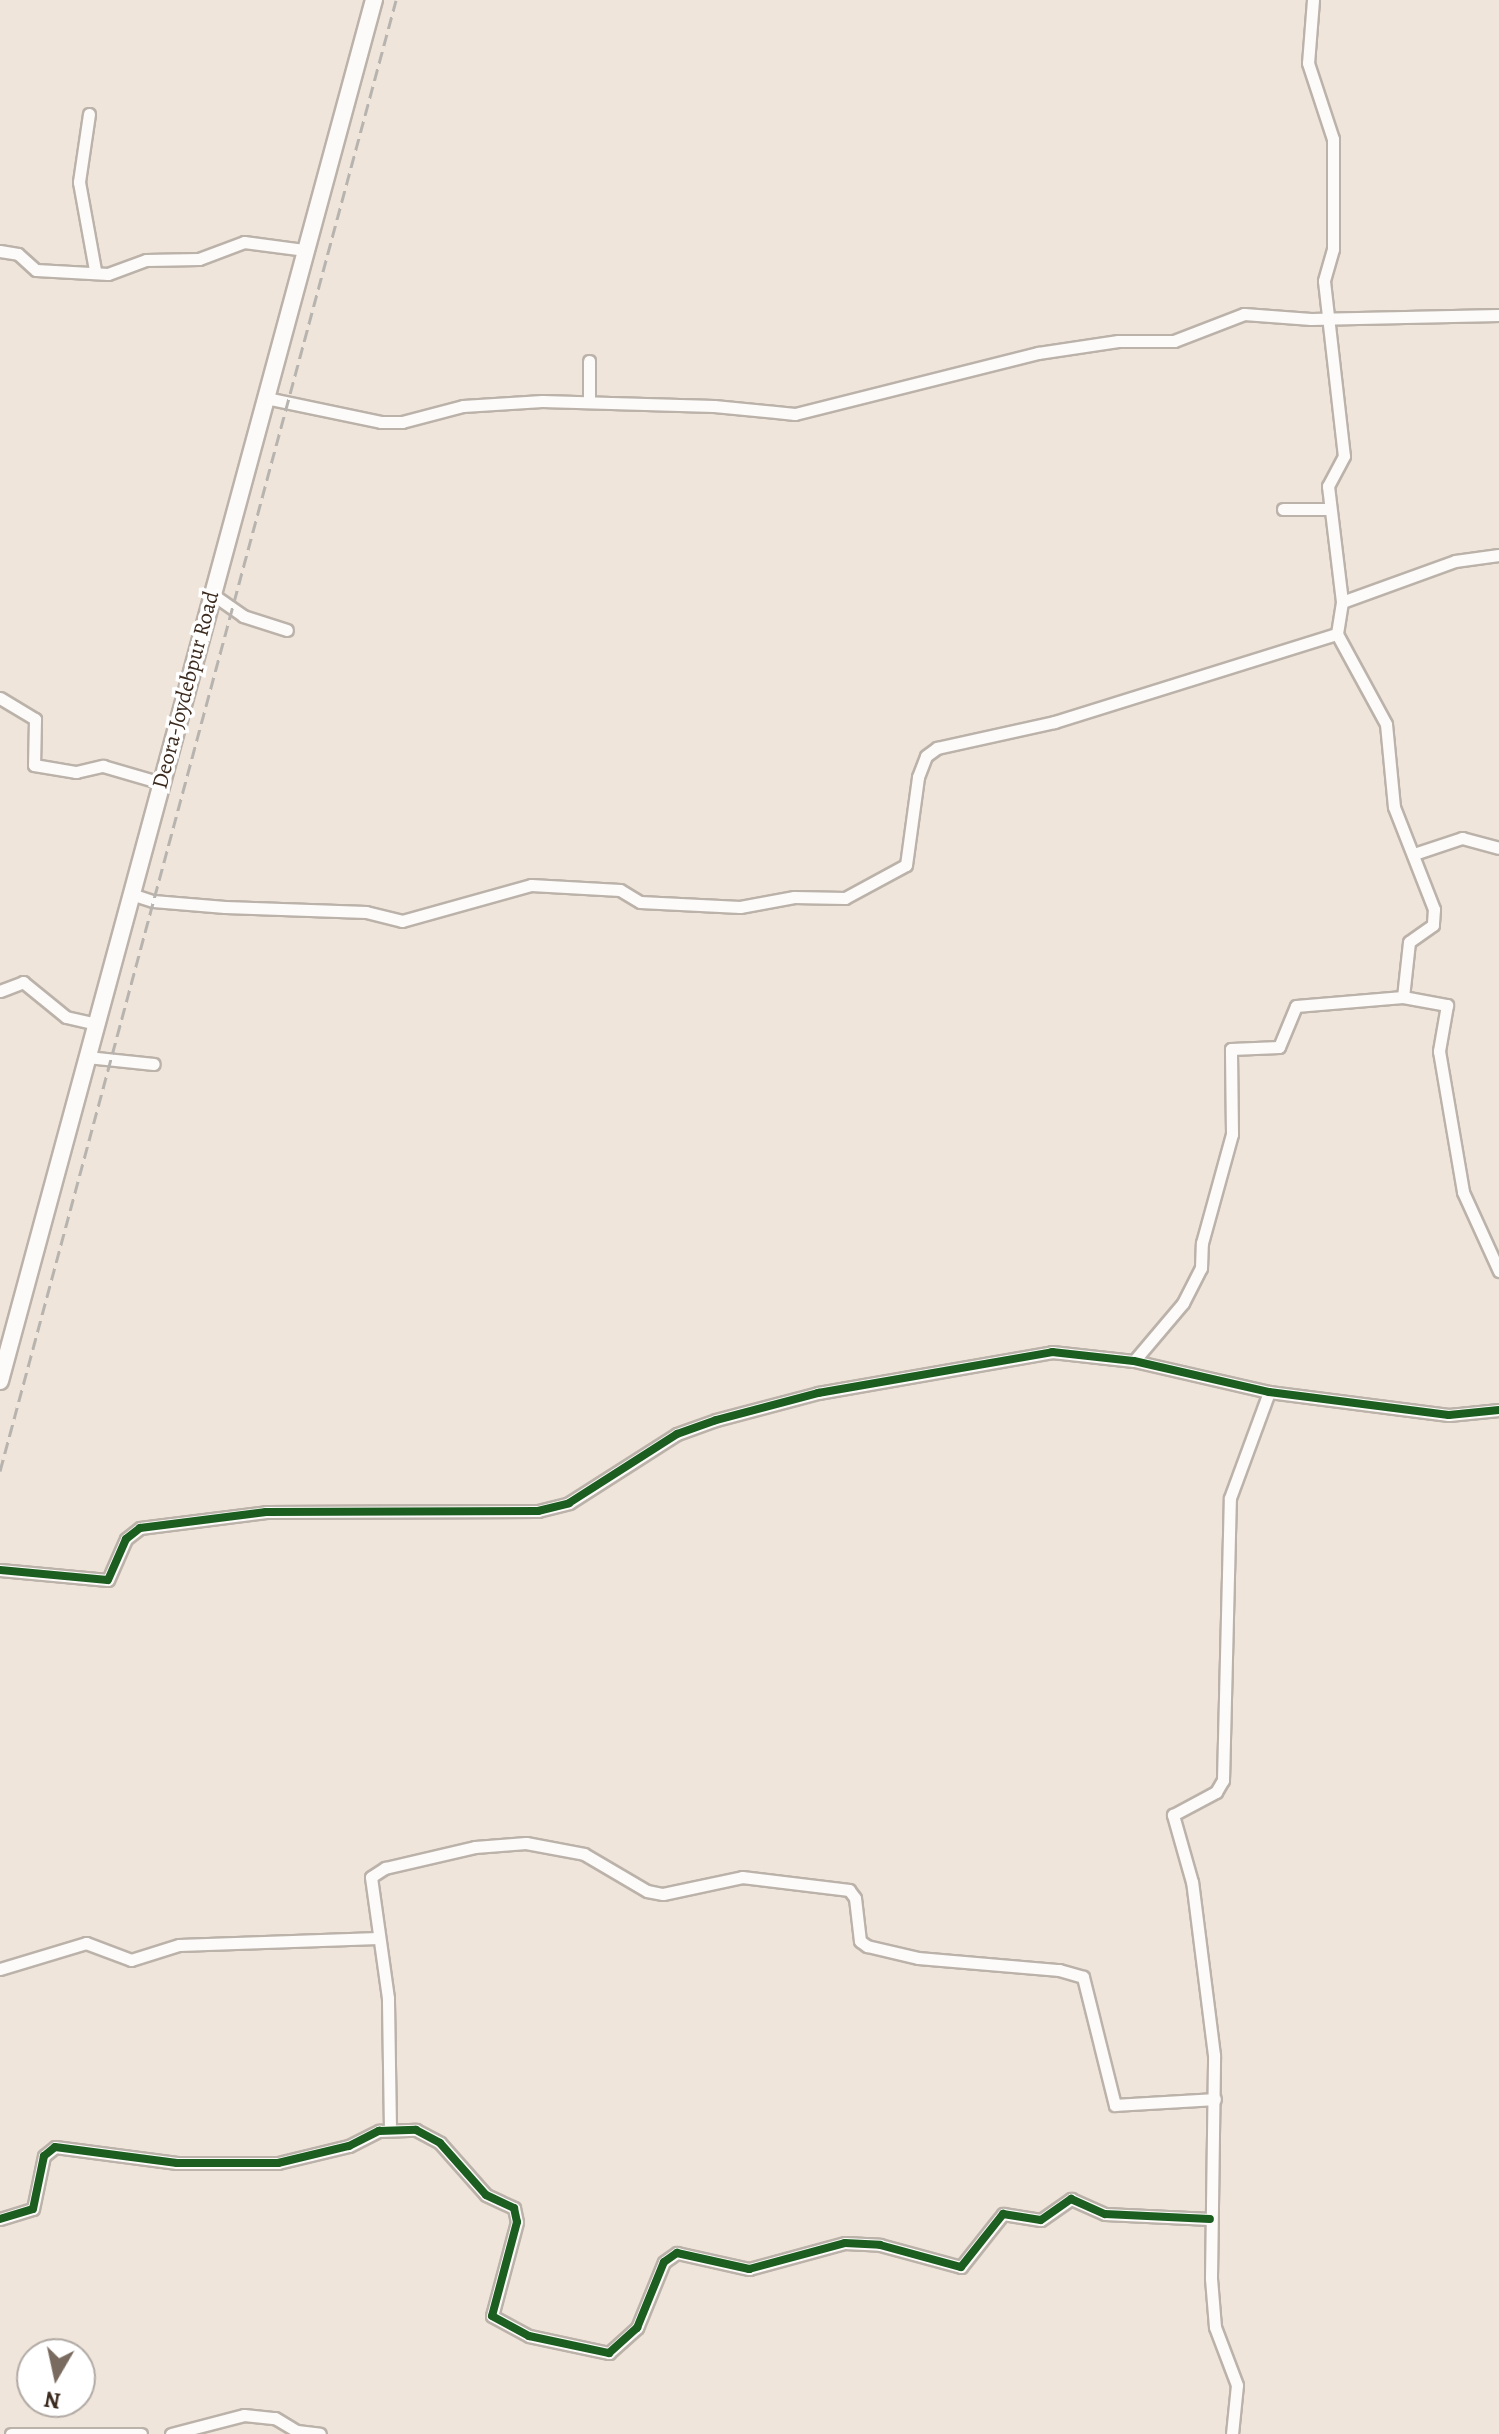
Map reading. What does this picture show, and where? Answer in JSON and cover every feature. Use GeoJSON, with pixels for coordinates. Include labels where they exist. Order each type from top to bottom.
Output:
{"type":"FeatureCollection","features":[{"type":"Feature","properties":{"kind":"street","name":"Deora-Joydebpur Road"},"geometry":{"type":"LineString","coordinates":[[0,1381],[374,0]]}},
{"type":"Feature","properties":{"kind":"street"},"geometry":{"type":"LineString","coordinates":[[1313,0],[1308,63],[1333,139],[1333,249],[1324,281],[1344,456],[1329,483],[1328,509],[1342,602],[1337,634],[1386,724],[1394,807],[1414,854],[1434,916],[1433,925],[1409,942],[1403,997]]}},
{"type":"Feature","properties":{"kind":"street"},"geometry":{"type":"LineString","coordinates":[[89,114],[79,182],[95,270]]}},
{"type":"Feature","properties":{"kind":"street"},"geometry":{"type":"LineString","coordinates":[[0,251],[18,254],[36,270],[95,270],[108,274],[146,260],[199,259],[244,242],[305,250]]}},
{"type":"Feature","properties":{"kind":"street"},"geometry":{"type":"LineString","coordinates":[[266,398],[364,421],[392,422],[463,406],[589,400],[795,414],[925,386],[1038,353],[1118,341],[1174,341],[1244,314],[1499,315]]}},
{"type":"Feature","properties":{"kind":"street"},"geometry":{"type":"LineString","coordinates":[[589,361],[589,400]]}},
{"type":"Feature","properties":{"kind":"street"},"geometry":{"type":"LineString","coordinates":[[1283,509],[1328,509]]}},
{"type":"Feature","properties":{"kind":"street"},"geometry":{"type":"LineString","coordinates":[[1342,602],[1455,561],[1499,555]]}},
{"type":"Feature","properties":{"kind":"street"},"geometry":{"type":"LineString","coordinates":[[212,594],[243,616],[287,630]]}},
{"type":"Feature","properties":{"kind":"street"},"geometry":{"type":"LineString","coordinates":[[131,894],[153,901],[225,907],[366,912],[402,921],[531,885],[620,890],[640,902],[715,902],[740,907],[794,897],[845,898],[906,865],[918,777],[926,756],[937,748],[1054,722],[1337,634]]}},
{"type":"Feature","properties":{"kind":"street"},"geometry":{"type":"LineString","coordinates":[[0,698],[35,719],[34,765],[76,772],[103,766],[161,783]]}},
{"type":"Feature","properties":{"kind":"street"},"geometry":{"type":"LineString","coordinates":[[1414,854],[1462,838],[1499,848]]}},
{"type":"Feature","properties":{"kind":"street"},"geometry":{"type":"LineString","coordinates":[[0,991],[23,982],[66,1017],[96,1024]]}},
{"type":"Feature","properties":{"kind":"street"},"geometry":{"type":"LineString","coordinates":[[1134,1361],[1183,1303],[1201,1268],[1202,1243],[1232,1134],[1231,1049],[1279,1047],[1296,1006],[1403,997],[1440,1002],[1449,1009],[1439,1051],[1463,1192],[1499,1271]]}},
{"type":"Feature","properties":{"kind":"street"},"geometry":{"type":"LineString","coordinates":[[87,1057],[154,1064]]}},
{"type":"Feature","properties":{"kind":"street"},"geometry":{"type":"LineString","coordinates":[[0,1570],[108,1580],[126,1539],[140,1528],[266,1512],[538,1511],[569,1503],[677,1434],[818,1393],[1052,1352],[1134,1361],[1269,1392],[1449,1415],[1499,1410]]}},
{"type":"Feature","properties":{"kind":"street"},"geometry":{"type":"LineString","coordinates":[[1232,2434],[1237,2385],[1215,2327],[1210,2219],[1215,2099],[1192,1882],[1173,1815],[1216,1792],[1223,1780],[1230,1498],[1269,1392]]}},
{"type":"Feature","properties":{"kind":"street"},"geometry":{"type":"LineString","coordinates":[[390,2129],[388,1998],[371,1877],[385,1868],[475,1847],[526,1843],[564,1848],[663,1894],[742,1877],[816,1883],[853,1894],[860,1941],[867,1946],[918,1958],[1059,1970],[1083,1977],[1115,2105],[1215,2099]]}},
{"type":"Feature","properties":{"kind":"street"},"geometry":{"type":"LineString","coordinates":[[0,1969],[86,1943],[131,1960],[179,1945],[378,1938]]}},
{"type":"Feature","properties":{"kind":"street"},"geometry":{"type":"LineString","coordinates":[[0,2219],[33,2209],[44,2156],[55,2147],[163,2162],[278,2163],[349,2146],[390,2129],[427,2133],[486,2195],[514,2208],[517,2222],[492,2316],[529,2336],[601,2353],[620,2346],[637,2328],[664,2262],[677,2253],[749,2269],[845,2243],[880,2245],[961,2267],[1003,2214],[1041,2220],[1071,2199],[1105,2214],[1210,2219]]}},
{"type":"Feature","properties":{"kind":"street"},"geometry":{"type":"LineString","coordinates":[[171,2434],[244,2415],[275,2418],[297,2431],[320,2434]]}},
{"type":"Feature","properties":{"kind":"street"},"geometry":{"type":"LineString","coordinates":[[11,2434],[141,2434]]}},
{"type":"Feature","properties":{"kind":"railway"},"geometry":{"type":"LineString","coordinates":[[0,1471],[396,0]]}},
{"type":"Feature","properties":{"kind":"cycle path"},"geometry":{"type":"LineString","coordinates":[[0,1570],[108,1580],[126,1539],[140,1528],[266,1512],[538,1511],[569,1503],[677,1434],[716,1420],[818,1393],[1052,1352],[1134,1361],[1269,1392],[1449,1415],[1499,1410]]}},
{"type":"Feature","properties":{"kind":"cycle path"},"geometry":{"type":"LineString","coordinates":[[0,2219],[33,2209],[44,2156],[55,2147],[177,2163],[278,2163],[349,2146],[379,2131],[416,2130],[440,2143],[486,2195],[514,2208],[517,2222],[492,2316],[529,2336],[609,2353],[637,2328],[664,2262],[677,2253],[749,2269],[845,2243],[880,2245],[961,2267],[1003,2214],[1041,2220],[1071,2199],[1105,2214],[1210,2219]]}}]}
